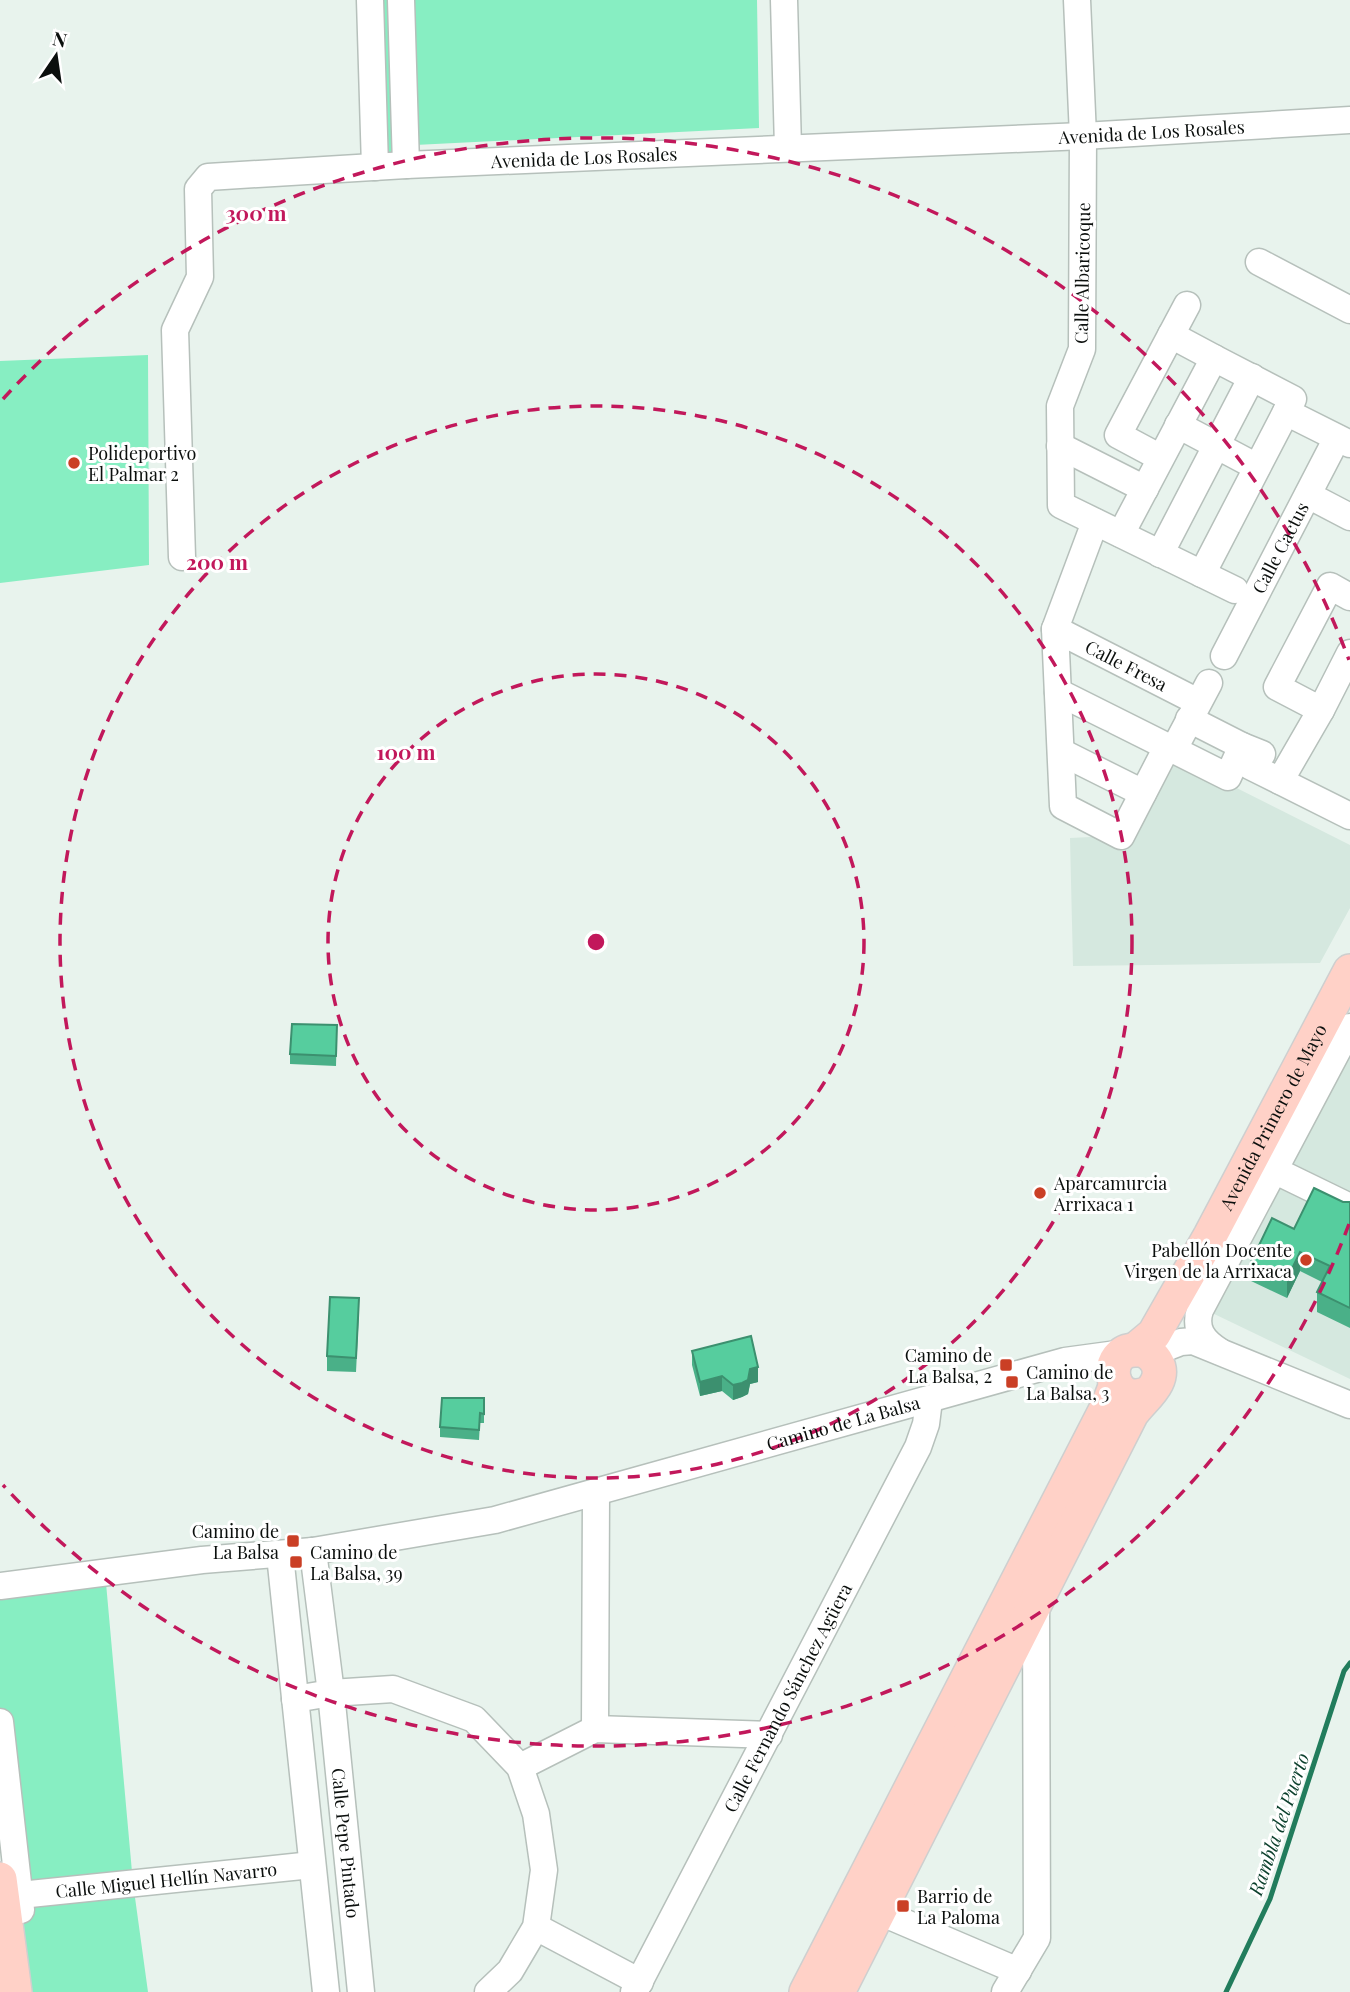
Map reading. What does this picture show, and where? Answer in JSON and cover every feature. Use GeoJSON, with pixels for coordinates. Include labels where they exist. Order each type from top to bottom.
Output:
{"type":"FeatureCollection","features":[{"type":"Feature","properties":{"kind":"main road","name":"Avenida Primero de Mayo"},"geometry":{"type":"LineString","coordinates":[[1154,1359],[1187,1275],[1350,971]]}},
{"type":"Feature","properties":{"kind":"main road"},"geometry":{"type":"LineString","coordinates":[[838,1992],[1131,1415],[1154,1359]]}},
{"type":"Feature","properties":{"kind":"main road"},"geometry":{"type":"LineString","coordinates":[[806,1992],[1108,1405],[1154,1359]]}},
{"type":"Feature","properties":{"kind":"main road"},"geometry":{"type":"LineString","coordinates":[[872,1867],[880,1912]]}},
{"type":"Feature","properties":{"kind":"main road"},"geometry":{"type":"LineString","coordinates":[[10,1887],[15,1992]]}},
{"type":"Feature","properties":{"kind":"main road"},"geometry":{"type":"LineString","coordinates":[[839,1929],[880,1912]]}},
{"type":"Feature","properties":{"kind":"street"},"geometry":{"type":"LineString","coordinates":[[370,0],[375,167]]}},
{"type":"Feature","properties":{"kind":"street"},"geometry":{"type":"LineString","coordinates":[[401,0],[406,165]]}},
{"type":"Feature","properties":{"kind":"street"},"geometry":{"type":"LineString","coordinates":[[784,0],[788,148]]}},
{"type":"Feature","properties":{"kind":"street","name":"Calle Albaricoque"},"geometry":{"type":"LineString","coordinates":[[1077,0],[1083,136],[1082,349],[1060,406],[1061,505],[1235,590]]}},
{"type":"Feature","properties":{"kind":"street","name":"Avenida de Los Rosales"},"geometry":{"type":"LineString","coordinates":[[182,557],[175,330],[200,276],[198,189],[208,177],[406,165],[1083,136],[1350,120]]}},
{"type":"Feature","properties":{"kind":"street"},"geometry":{"type":"LineString","coordinates":[[1259,262],[1350,310]]}},
{"type":"Feature","properties":{"kind":"street"},"geometry":{"type":"LineString","coordinates":[[1161,458],[1118,435],[1187,304]]}},
{"type":"Feature","properties":{"kind":"street"},"geometry":{"type":"LineString","coordinates":[[1171,335],[1293,399],[1202,574]]}},
{"type":"Feature","properties":{"kind":"street"},"geometry":{"type":"LineString","coordinates":[[1121,534],[1214,358]]}},
{"type":"Feature","properties":{"kind":"street"},"geometry":{"type":"LineString","coordinates":[[1160,554],[1252,377]]}},
{"type":"Feature","properties":{"kind":"street"},"geometry":{"type":"LineString","coordinates":[[1286,412],[1346,439]]}},
{"type":"Feature","properties":{"kind":"street"},"geometry":{"type":"LineString","coordinates":[[1178,425],[1257,467]]}},
{"type":"Feature","properties":{"kind":"street","name":"Calle Cactus"},"geometry":{"type":"LineString","coordinates":[[1224,656],[1308,495],[1346,439]]}},
{"type":"Feature","properties":{"kind":"street"},"geometry":{"type":"LineString","coordinates":[[1060,446],[1144,489]]}},
{"type":"Feature","properties":{"kind":"street"},"geometry":{"type":"LineString","coordinates":[[1308,495],[1350,517]]}},
{"type":"Feature","properties":{"kind":"street"},"geometry":{"type":"LineString","coordinates":[[1095,522],[1055,629],[1063,806],[1121,835],[1143,793],[1199,701]]}},
{"type":"Feature","properties":{"kind":"street"},"geometry":{"type":"LineString","coordinates":[[1321,710],[1277,687],[1330,586],[1350,597]]}},
{"type":"Feature","properties":{"kind":"street","name":"Calle Fresa"},"geometry":{"type":"LineString","coordinates":[[1055,629],[1199,701],[1246,756],[1280,781],[1350,816]]}},
{"type":"Feature","properties":{"kind":"street"},"geometry":{"type":"LineString","coordinates":[[1280,781],[1321,710],[1342,689],[1350,653]]}},
{"type":"Feature","properties":{"kind":"street"},"geometry":{"type":"LineString","coordinates":[[1058,692],[1228,777],[1246,756]]}},
{"type":"Feature","properties":{"kind":"street"},"geometry":{"type":"LineString","coordinates":[[1061,752],[1143,793]]}},
{"type":"Feature","properties":{"kind":"street"},"geometry":{"type":"LineString","coordinates":[[1289,1087],[1320,1057],[1350,1010]]}},
{"type":"Feature","properties":{"kind":"street"},"geometry":{"type":"LineString","coordinates":[[1154,1359],[1208,1344],[1201,1335],[1198,1321],[1200,1310],[1350,1027]]}},
{"type":"Feature","properties":{"kind":"street"},"geometry":{"type":"LineString","coordinates":[[1280,1173],[1350,1207]]}},
{"type":"Feature","properties":{"kind":"street"},"geometry":{"type":"LineString","coordinates":[[1154,1359],[1192,1332],[1186,1315],[1187,1275]]}},
{"type":"Feature","properties":{"kind":"street"},"geometry":{"type":"LineString","coordinates":[[1154,1359],[1350,1405]]}},
{"type":"Feature","properties":{"kind":"street","name":"Camino de La Balsa"},"geometry":{"type":"LineString","coordinates":[[0,1586],[202,1560],[313,1551],[483,1522],[1065,1362],[1154,1359]]}},
{"type":"Feature","properties":{"kind":"street","name":"Calle Fernando Sánchez Agüera"},"geometry":{"type":"LineString","coordinates":[[637,1987],[918,1447],[926,1424],[929,1400]]}},
{"type":"Feature","properties":{"kind":"street"},"geometry":{"type":"LineString","coordinates":[[595,1729],[596,1493]]}},
{"type":"Feature","properties":{"kind":"street","name":"Calle Pepe Pintado"},"geometry":{"type":"LineString","coordinates":[[313,1551],[331,1693],[361,1992]]}},
{"type":"Feature","properties":{"kind":"street","name":"Calle Pepe Pintado"},"geometry":{"type":"LineString","coordinates":[[280,1555],[326,1992]]}},
{"type":"Feature","properties":{"kind":"street"},"geometry":{"type":"LineString","coordinates":[[880,1912],[1011,1981],[1037,1938],[1036,1601]]}},
{"type":"Feature","properties":{"kind":"street"},"geometry":{"type":"LineString","coordinates":[[295,1699],[331,1693],[393,1689],[474,1719],[520,1767],[536,1814],[544,1870],[536,1927],[510,1971],[488,1992]]}},
{"type":"Feature","properties":{"kind":"street"},"geometry":{"type":"LineString","coordinates":[[0,1722],[10,1887],[27,1992]]}},
{"type":"Feature","properties":{"kind":"street"},"geometry":{"type":"LineString","coordinates":[[520,1767],[595,1729],[769,1735]]}},
{"type":"Feature","properties":{"kind":"street","name":"Calle Miguel Hellín Navarro"},"geometry":{"type":"LineString","coordinates":[[10,1887],[312,1864]]}},
{"type":"Feature","properties":{"kind":"street"},"geometry":{"type":"LineString","coordinates":[[536,1927],[637,1987]]}},
{"type":"Feature","properties":{"kind":"shaded area"},"geometry":{"type":"Polygon","coordinates":[[[1169,754],[1350,845],[1350,908],[1320,963],[1073,966],[1070,838],[1131,835],[1169,754]]]}},
{"type":"Feature","properties":{"kind":"shaded area"},"geometry":{"type":"Polygon","coordinates":[[[1350,1047],[1350,1379],[1208,1311],[1350,1047]]]}},
{"type":"Feature","properties":{"kind":"green space"},"geometry":{"type":"Polygon","coordinates":[[[377,0],[392,0],[398,158],[381,159],[377,0]]]}},
{"type":"Feature","properties":{"kind":"green space"},"geometry":{"type":"Polygon","coordinates":[[[411,0],[757,0],[759,128],[415,145],[411,0]]]}},
{"type":"Feature","properties":{"kind":"green space","name":"Polideportivo El Palmar 2"},"geometry":{"type":"Polygon","coordinates":[[[148,355],[149,565],[0,583],[0,361],[148,355]]]}},
{"type":"Feature","properties":{"kind":"green space"},"geometry":{"type":"Polygon","coordinates":[[[105,1572],[133,1883],[148,1992],[27,1992],[0,1722],[0,1586],[105,1572]]]}},
{"type":"Feature","properties":{"kind":"building"},"geometry":{"type":"Polygon","coordinates":[[[292,1024],[337,1025],[336,1056],[290,1054],[292,1024]]]}},
{"type":"Feature","properties":{"kind":"building","name":"Pabellón Docente Virgen de la Arrixaca"},"geometry":{"type":"Polygon","coordinates":[[[1314,1188],[1343,1202],[1350,1202],[1350,1308],[1317,1292],[1330,1266],[1300,1252],[1287,1279],[1251,1262],[1272,1218],[1294,1229],[1314,1188]]]}},
{"type":"Feature","properties":{"kind":"building"},"geometry":{"type":"Polygon","coordinates":[[[330,1297],[359,1298],[356,1358],[327,1356],[330,1297]]]}},
{"type":"Feature","properties":{"kind":"building"},"geometry":{"type":"Polygon","coordinates":[[[751,1336],[758,1367],[750,1369],[748,1380],[733,1385],[722,1376],[700,1382],[692,1351],[751,1336]]]}},
{"type":"Feature","properties":{"kind":"building"},"geometry":{"type":"Polygon","coordinates":[[[442,1398],[484,1398],[484,1414],[480,1413],[479,1430],[440,1427],[442,1398]]]}},
{"type":"Feature","properties":{"kind":"waterway","name":"Rambla del Puerto"},"geometry":{"type":"LineString","coordinates":[[1226,1992],[1270,1899],[1344,1671],[1350,1663]]}},
{"type":"Feature","properties":{"kind":"place","name":"Polideportivo El Palmar 2"},"geometry":{"type":"Point","coordinates":[74,463]}},
{"type":"Feature","properties":{"kind":"place","name":"Aparcamurcia Arrixaca 1"},"geometry":{"type":"Point","coordinates":[1040,1193]}},
{"type":"Feature","properties":{"kind":"place","name":"Pabellón Docente Virgen de la Arrixaca"},"geometry":{"type":"Point","coordinates":[1306,1260]}},
{"type":"Feature","properties":{"kind":"place","name":"Camino de La Balsa, 2"},"geometry":{"type":"Point","coordinates":[1006,1365]}},
{"type":"Feature","properties":{"kind":"place","name":"Camino de La Balsa, 3"},"geometry":{"type":"Point","coordinates":[1012,1382]}},
{"type":"Feature","properties":{"kind":"place","name":"Camino de La Balsa"},"geometry":{"type":"Point","coordinates":[293,1541]}},
{"type":"Feature","properties":{"kind":"place","name":"Camino de La Balsa, 39"},"geometry":{"type":"Point","coordinates":[296,1562]}},
{"type":"Feature","properties":{"kind":"place","name":"Barrio de La Paloma"},"geometry":{"type":"Point","coordinates":[903,1906]}}]}
